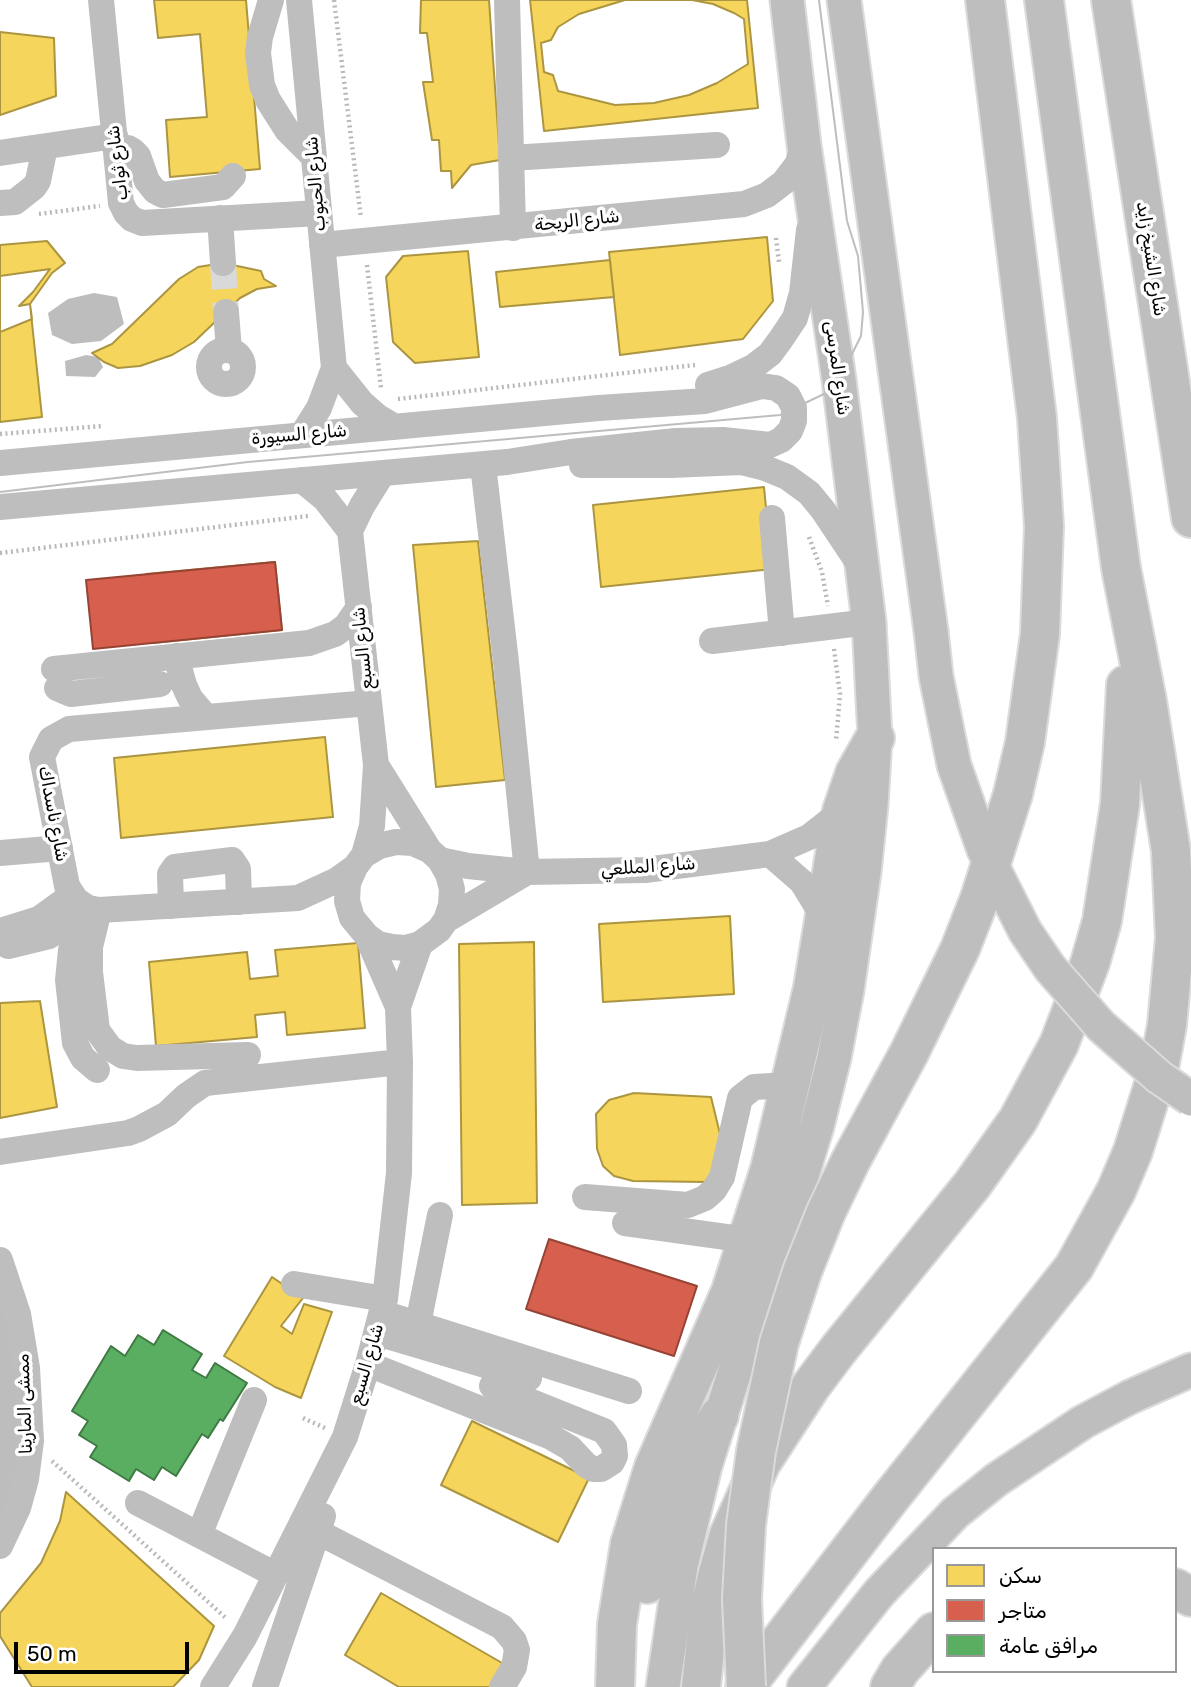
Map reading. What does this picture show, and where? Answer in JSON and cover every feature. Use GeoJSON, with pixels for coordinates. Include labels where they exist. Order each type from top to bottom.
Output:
{"type":"FeatureCollection","features":[{"type":"Feature","properties":{"kind":"highway"},"geometry":{"type":"LineString","coordinates":[[746,1687],[742,1599],[746,1525],[758,1439],[783,1331],[802,1272],[831,1199],[909,1053],[965,936],[998,847],[1025,741],[1040,634],[1044,526],[1037,418],[985,0]]}},
{"type":"Feature","properties":{"kind":"highway","name":"شارع الشيخ زايد"},"geometry":{"type":"LineString","coordinates":[[1111,0],[1191,518]]}},
{"type":"Feature","properties":{"kind":"highway"},"geometry":{"type":"LineString","coordinates":[[746,1687],[891,1497],[1074,1267],[1116,1191],[1144,1120],[1159,1068],[1173,982],[1174,895],[1171,851],[1147,701],[1121,568],[1044,1]]}},
{"type":"Feature","properties":{"kind":"highway"},"geometry":{"type":"LineString","coordinates":[[701,1687],[709,1611],[718,1573],[729,1535],[761,1462],[831,1359],[972,1185],[1018,1120],[1055,1054],[1076,1004],[1102,921],[1120,804],[1126,686],[1121,568]]}},
{"type":"Feature","properties":{"kind":"highway"},"geometry":{"type":"LineString","coordinates":[[615,1687],[614,1664],[620,1597],[640,1505],[731,1291],[770,1169],[813,988],[842,811],[855,773],[875,738]]}},
{"type":"Feature","properties":{"kind":"highway"},"geometry":{"type":"LineString","coordinates":[[622,1687],[659,1537],[672,1502],[719,1416]]}},
{"type":"Feature","properties":{"kind":"highway"},"geometry":{"type":"LineString","coordinates":[[890,1687],[900,1670],[932,1634]]}},
{"type":"Feature","properties":{"kind":"main road","name":"شارع المرسى"},"geometry":{"type":"LineString","coordinates":[[663,1687],[681,1566],[695,1503],[719,1416],[797,1192],[834,1058],[864,872],[875,738],[869,622],[839,380],[804,145],[786,0]]}},
{"type":"Feature","properties":{"kind":"main road"},"geometry":{"type":"LineString","coordinates":[[844,0],[940,698],[954,765],[984,850],[1019,921],[1050,968],[1101,1026],[1149,1069],[1191,1099]]}},
{"type":"Feature","properties":{"kind":"main road"},"geometry":{"type":"LineString","coordinates":[[804,1687],[879,1593],[955,1513],[996,1480],[1083,1422],[1130,1397],[1191,1370]]}},
{"type":"Feature","properties":{"kind":"street","name":"شارع ثواب"},"geometry":{"type":"LineString","coordinates":[[101,0],[121,203],[125,213],[142,223],[319,213]]}},
{"type":"Feature","properties":{"kind":"street"},"geometry":{"type":"LineString","coordinates":[[271,0],[258,53],[262,85],[287,130],[313,156]]}},
{"type":"Feature","properties":{"kind":"street","name":"شارع الحبوب"},"geometry":{"type":"LineString","coordinates":[[299,0],[334,368],[319,408],[302,435]]}},
{"type":"Feature","properties":{"kind":"street"},"geometry":{"type":"LineString","coordinates":[[508,0],[513,228]]}},
{"type":"Feature","properties":{"kind":"street"},"geometry":{"type":"LineString","coordinates":[[511,158],[717,145]]}},
{"type":"Feature","properties":{"kind":"street","name":"شارع الريحة"},"geometry":{"type":"LineString","coordinates":[[322,245],[744,204],[767,195],[784,182],[797,165],[804,145]]}},
{"type":"Feature","properties":{"kind":"street"},"geometry":{"type":"LineString","coordinates":[[0,203],[15,202],[34,187],[50,146]]}},
{"type":"Feature","properties":{"kind":"street"},"geometry":{"type":"LineString","coordinates":[[0,153],[50,146],[128,148],[138,156],[146,181],[163,195],[223,187],[233,176]]}},
{"type":"Feature","properties":{"kind":"street","name":"شارع السيورة"},"geometry":{"type":"LineString","coordinates":[[599,408],[636,396],[701,386],[730,378],[753,367],[770,354],[794,318],[802,293],[812,200]]}},
{"type":"Feature","properties":{"kind":"street"},"geometry":{"type":"LineString","coordinates":[[220,218],[223,263]]}},
{"type":"Feature","properties":{"kind":"street"},"geometry":{"type":"LineString","coordinates":[[226,312],[229,350]]}},
{"type":"Feature","properties":{"kind":"street"},"geometry":{"type":"LineString","coordinates":[[334,368],[372,402],[378,417],[395,427]]}},
{"type":"Feature","properties":{"kind":"street","name":"شارع السيورة"},"geometry":{"type":"LineString","coordinates":[[0,463],[235,440],[705,401],[762,386],[776,388],[788,396],[794,408],[794,421],[790,432],[770,445],[700,439],[571,452],[495,464],[0,508]]}},
{"type":"Feature","properties":{"kind":"street","name":"شارع السيورة"},"geometry":{"type":"LineString","coordinates":[[495,464],[547,467],[741,462],[765,468],[787,477],[809,493],[862,569]]}},
{"type":"Feature","properties":{"kind":"street"},"geometry":{"type":"LineString","coordinates":[[495,464],[506,662],[527,872]]}},
{"type":"Feature","properties":{"kind":"street"},"geometry":{"type":"LineString","coordinates":[[302,480],[325,499],[350,531],[382,474]]}},
{"type":"Feature","properties":{"kind":"street"},"geometry":{"type":"LineString","coordinates":[[772,519],[782,633]]}},
{"type":"Feature","properties":{"kind":"street","name":"شارع السبع"},"geometry":{"type":"LineString","coordinates":[[350,531],[376,765],[372,826],[359,861]]}},
{"type":"Feature","properties":{"kind":"street"},"geometry":{"type":"LineString","coordinates":[[56,678],[71,694],[165,666],[323,640],[346,626],[359,607]]}},
{"type":"Feature","properties":{"kind":"street"},"geometry":{"type":"LineString","coordinates":[[712,641],[869,622]]}},
{"type":"Feature","properties":{"kind":"street"},"geometry":{"type":"LineString","coordinates":[[165,666],[170,704],[196,718]]}},
{"type":"Feature","properties":{"kind":"street","name":"شارع ناسداك"},"geometry":{"type":"LineString","coordinates":[[85,904],[68,886],[60,848],[42,757],[51,739],[69,729],[369,703]]}},
{"type":"Feature","properties":{"kind":"street","name":"شارع السبع"},"geometry":{"type":"LineString","coordinates":[[376,765],[434,855]]}},
{"type":"Feature","properties":{"kind":"street","name":"شارع المللعي"},"geometry":{"type":"LineString","coordinates":[[434,855],[478,867],[527,872],[645,870],[769,854],[809,838],[842,811]]}},
{"type":"Feature","properties":{"kind":"street"},"geometry":{"type":"LineString","coordinates":[[2,944],[49,936],[68,923],[85,904],[171,906],[299,898],[338,880],[379,846],[396,842],[413,843],[434,855],[448,874],[452,889],[451,905],[439,930],[420,944],[406,947],[378,944],[359,927],[299,898]]}},
{"type":"Feature","properties":{"kind":"street"},"geometry":{"type":"LineString","coordinates":[[0,853],[60,848]]}},
{"type":"Feature","properties":{"kind":"street"},"geometry":{"type":"LineString","coordinates":[[769,854],[802,882],[824,918]]}},
{"type":"Feature","properties":{"kind":"street"},"geometry":{"type":"LineString","coordinates":[[171,906],[170,874],[175,867],[232,860],[238,869],[239,902]]}},
{"type":"Feature","properties":{"kind":"street"},"geometry":{"type":"LineString","coordinates":[[359,861],[348,883],[346,901],[359,927]]}},
{"type":"Feature","properties":{"kind":"street","name":"شارع المللعي"},"geometry":{"type":"LineString","coordinates":[[446,920],[527,872]]}},
{"type":"Feature","properties":{"kind":"street"},"geometry":{"type":"LineString","coordinates":[[85,904],[97,1030],[110,1048],[123,1056],[137,1058],[248,1055]]}},
{"type":"Feature","properties":{"kind":"street"},"geometry":{"type":"LineString","coordinates":[[85,904],[71,950],[68,980],[75,1043],[83,1058],[97,1070]]}},
{"type":"Feature","properties":{"kind":"street","name":"شارع السبع"},"geometry":{"type":"LineString","coordinates":[[359,927],[398,1007]]}},
{"type":"Feature","properties":{"kind":"street","name":"شارع السبع"},"geometry":{"type":"LineString","coordinates":[[213,1687],[246,1636],[345,1437],[368,1364],[381,1315],[399,1173],[398,1007],[420,944]]}},
{"type":"Feature","properties":{"kind":"street"},"geometry":{"type":"LineString","coordinates":[[0,1152],[128,1133],[167,1114],[205,1083],[400,1062]]}},
{"type":"Feature","properties":{"kind":"street"},"geometry":{"type":"LineString","coordinates":[[585,1197],[688,1205],[705,1198],[722,1177],[740,1098],[754,1087],[791,1085]]}},
{"type":"Feature","properties":{"kind":"street"},"geometry":{"type":"LineString","coordinates":[[418,1324],[440,1215]]}},
{"type":"Feature","properties":{"kind":"street"},"geometry":{"type":"LineString","coordinates":[[625,1223],[748,1240]]}},
{"type":"Feature","properties":{"kind":"street","name":"ممشى المارينا"},"geometry":{"type":"LineString","coordinates":[[0,1260],[20,1327],[27,1368],[31,1441],[19,1508],[0,1546]]}},
{"type":"Feature","properties":{"kind":"street"},"geometry":{"type":"LineString","coordinates":[[294,1284],[381,1315],[554,1385]]}},
{"type":"Feature","properties":{"kind":"street"},"geometry":{"type":"LineString","coordinates":[[381,1315],[418,1324],[629,1391]]}},
{"type":"Feature","properties":{"kind":"street"},"geometry":{"type":"LineString","coordinates":[[368,1364],[551,1437],[562,1442],[577,1455],[589,1441],[604,1431],[492,1386]]}},
{"type":"Feature","properties":{"kind":"street"},"geometry":{"type":"LineString","coordinates":[[199,1535],[254,1400]]}},
{"type":"Feature","properties":{"kind":"street"},"geometry":{"type":"LineString","coordinates":[[265,1687],[318,1532],[345,1437]]}},
{"type":"Feature","properties":{"kind":"street"},"geometry":{"type":"LineString","coordinates":[[138,1503],[276,1575]]}},
{"type":"Feature","properties":{"kind":"street"},"geometry":{"type":"LineString","coordinates":[[318,1532],[502,1627],[514,1641],[517,1650],[514,1667],[502,1687]]}},
{"type":"Feature","properties":{"kind":"path"},"geometry":{"type":"LineString","coordinates":[[334,0],[364,241],[372,402],[701,364]]}},
{"type":"Feature","properties":{"kind":"path"},"geometry":{"type":"LineString","coordinates":[[36,214],[121,203]]}},
{"type":"Feature","properties":{"kind":"path"},"geometry":{"type":"LineString","coordinates":[[776,238],[781,274]]}},
{"type":"Feature","properties":{"kind":"path"},"geometry":{"type":"LineString","coordinates":[[304,512],[311,516],[316,524]]}},
{"type":"Feature","properties":{"kind":"path"},"geometry":{"type":"LineString","coordinates":[[0,553],[311,516]]}},
{"type":"Feature","properties":{"kind":"path"},"geometry":{"type":"LineString","coordinates":[[804,529],[820,564],[829,615]]}},
{"type":"Feature","properties":{"kind":"path"},"geometry":{"type":"LineString","coordinates":[[833,642],[840,694],[836,747]]}},
{"type":"Feature","properties":{"kind":"path"},"geometry":{"type":"LineString","coordinates":[[31,1441],[246,1636]]}},
{"type":"Feature","properties":{"kind":"shaded area"},"geometry":{"type":"Polygon","coordinates":[[[94,293],[117,297],[124,324],[101,341],[72,344],[52,335],[48,313],[68,299],[94,293]]]}},
{"type":"Feature","properties":{"kind":"shaded area"},"geometry":{"type":"Polygon","coordinates":[[[86,355],[98,357],[103,367],[95,377],[66,376],[65,361],[86,355]]]}},
{"type":"Feature","properties":{"kind":"shaded area"},"geometry":{"type":"Polygon","coordinates":[[[0,1264],[16,1315],[23,1467],[0,1525],[0,1264]]]}},
{"type":"Feature","properties":{"kind":"building: سكن"},"geometry":{"type":"Polygon","coordinates":[[[154,0],[246,0],[260,169],[170,177],[166,120],[207,117],[200,34],[158,38],[154,0]]]}},
{"type":"Feature","properties":{"kind":"building: سكن"},"geometry":{"type":"Polygon","coordinates":[[[421,0],[489,0],[500,160],[471,165],[452,188],[451,171],[441,171],[439,140],[432,140],[423,82],[433,82],[427,33],[420,33],[421,0]]]}},
{"type":"Feature","properties":{"kind":"building: سكن"},"geometry":{"type":"Polygon","coordinates":[[[530,0],[747,0],[758,108],[544,131],[530,0]]]}},
{"type":"Feature","properties":{"kind":"building: سكن"},"geometry":{"type":"Polygon","coordinates":[[[625,0],[692,0],[713,4],[734,13],[744,19],[748,64],[717,83],[689,95],[654,103],[615,105],[558,91],[553,75],[544,72],[541,43],[551,40],[558,27],[579,14],[625,0]]]}},
{"type":"Feature","properties":{"kind":"building: سكن"},"geometry":{"type":"Polygon","coordinates":[[[0,32],[54,38],[56,96],[0,115],[0,32]]]}},
{"type":"Feature","properties":{"kind":"building: سكن"},"geometry":{"type":"Polygon","coordinates":[[[767,237],[773,301],[743,339],[620,355],[609,252],[767,237]]]}},
{"type":"Feature","properties":{"kind":"building: سكن"},"geometry":{"type":"Polygon","coordinates":[[[47,241],[65,263],[52,273],[30,304],[42,417],[0,422],[0,245],[47,241]]]}},
{"type":"Feature","properties":{"kind":"building: سكن"},"geometry":{"type":"Polygon","coordinates":[[[468,251],[479,357],[415,363],[393,342],[386,277],[403,256],[468,251]]]}},
{"type":"Feature","properties":{"kind":"building: سكن"},"geometry":{"type":"Polygon","coordinates":[[[610,260],[614,297],[500,307],[496,272],[610,260]]]}},
{"type":"Feature","properties":{"kind":"building: سكن"},"geometry":{"type":"Polygon","coordinates":[[[223,263],[261,271],[264,279],[276,286],[257,289],[240,298],[194,342],[172,355],[140,366],[118,368],[92,353],[112,344],[179,279],[198,267],[223,263]]]}},
{"type":"Feature","properties":{"kind":"building: سكن"},"geometry":{"type":"Polygon","coordinates":[[[50,269],[19,306],[30,304],[32,319],[0,332],[0,276],[50,269]]]}},
{"type":"Feature","properties":{"kind":"building: سكن"},"geometry":{"type":"Polygon","coordinates":[[[764,487],[772,569],[601,587],[593,505],[764,487]]]}},
{"type":"Feature","properties":{"kind":"building: سكن"},"geometry":{"type":"Polygon","coordinates":[[[478,541],[505,780],[436,787],[413,545],[478,541]]]}},
{"type":"Feature","properties":{"kind":"building: سكن"},"geometry":{"type":"Polygon","coordinates":[[[275,562],[282,630],[153,643],[146,574],[275,562]]]}},
{"type":"Feature","properties":{"kind":"building: سكن"},"geometry":{"type":"Polygon","coordinates":[[[325,737],[333,817],[121,838],[114,758],[325,737]]]}},
{"type":"Feature","properties":{"kind":"building: سكن"},"geometry":{"type":"Polygon","coordinates":[[[730,916],[734,994],[603,1002],[599,924],[730,916]]]}},
{"type":"Feature","properties":{"kind":"building: سكن"},"geometry":{"type":"Polygon","coordinates":[[[534,942],[537,1203],[462,1205],[459,944],[534,942]]]}},
{"type":"Feature","properties":{"kind":"building: سكن"},"geometry":{"type":"Polygon","coordinates":[[[358,943],[365,1028],[287,1035],[285,1012],[255,1015],[257,1037],[156,1046],[149,962],[247,952],[250,979],[278,976],[275,950],[358,943]]]}},
{"type":"Feature","properties":{"kind":"building: سكن"},"geometry":{"type":"Polygon","coordinates":[[[40,1001],[57,1107],[0,1118],[0,1003],[40,1001]]]}},
{"type":"Feature","properties":{"kind":"building: سكن"},"geometry":{"type":"Polygon","coordinates":[[[634,1093],[711,1097],[720,1134],[714,1169],[706,1182],[633,1181],[614,1176],[603,1166],[597,1149],[596,1114],[609,1100],[634,1093]]]}},
{"type":"Feature","properties":{"kind":"building: سكن"},"geometry":{"type":"Polygon","coordinates":[[[272,1277],[303,1298],[281,1326],[292,1334],[304,1304],[332,1312],[301,1398],[275,1387],[224,1356],[272,1277]]]}},
{"type":"Feature","properties":{"kind":"building: سكن"},"geometry":{"type":"Polygon","coordinates":[[[472,1421],[589,1478],[558,1542],[441,1485],[472,1421]]]}},
{"type":"Feature","properties":{"kind":"building: سكن"},"geometry":{"type":"Polygon","coordinates":[[[66,1492],[214,1626],[199,1660],[173,1687],[32,1687],[0,1636],[0,1613],[41,1563],[60,1521],[66,1492]]]}},
{"type":"Feature","properties":{"kind":"building: سكن"},"geometry":{"type":"Polygon","coordinates":[[[381,1593],[509,1667],[498,1687],[399,1687],[345,1655],[381,1593]]]}},
{"type":"Feature","properties":{"kind":"building: متاجر"},"geometry":{"type":"Polygon","coordinates":[[[275,562],[282,630],[93,649],[86,580],[275,562]]]}},
{"type":"Feature","properties":{"kind":"building: متاجر"},"geometry":{"type":"Polygon","coordinates":[[[549,1239],[697,1286],[674,1356],[526,1309],[549,1239]]]}},
{"type":"Feature","properties":{"kind":"building: مرافق عامة"},"geometry":{"type":"Polygon","coordinates":[[[163,1330],[202,1354],[192,1370],[206,1378],[215,1363],[247,1383],[223,1421],[220,1419],[208,1438],[202,1434],[176,1476],[162,1467],[154,1480],[136,1469],[129,1481],[90,1457],[97,1446],[79,1435],[88,1421],[72,1411],[111,1346],[125,1356],[138,1335],[154,1345],[163,1330]]]}},
{"type":"Feature","properties":{"kind":"tunnel"},"geometry":{"type":"LineString","coordinates":[[223,263],[226,312]]}},
{"type":"Feature","properties":{"kind":"tram line"},"geometry":{"type":"LineString","coordinates":[[0,492],[248,462],[780,415],[826,393],[839,380],[861,336],[863,312],[858,256],[847,221],[819,0]]}}]}
